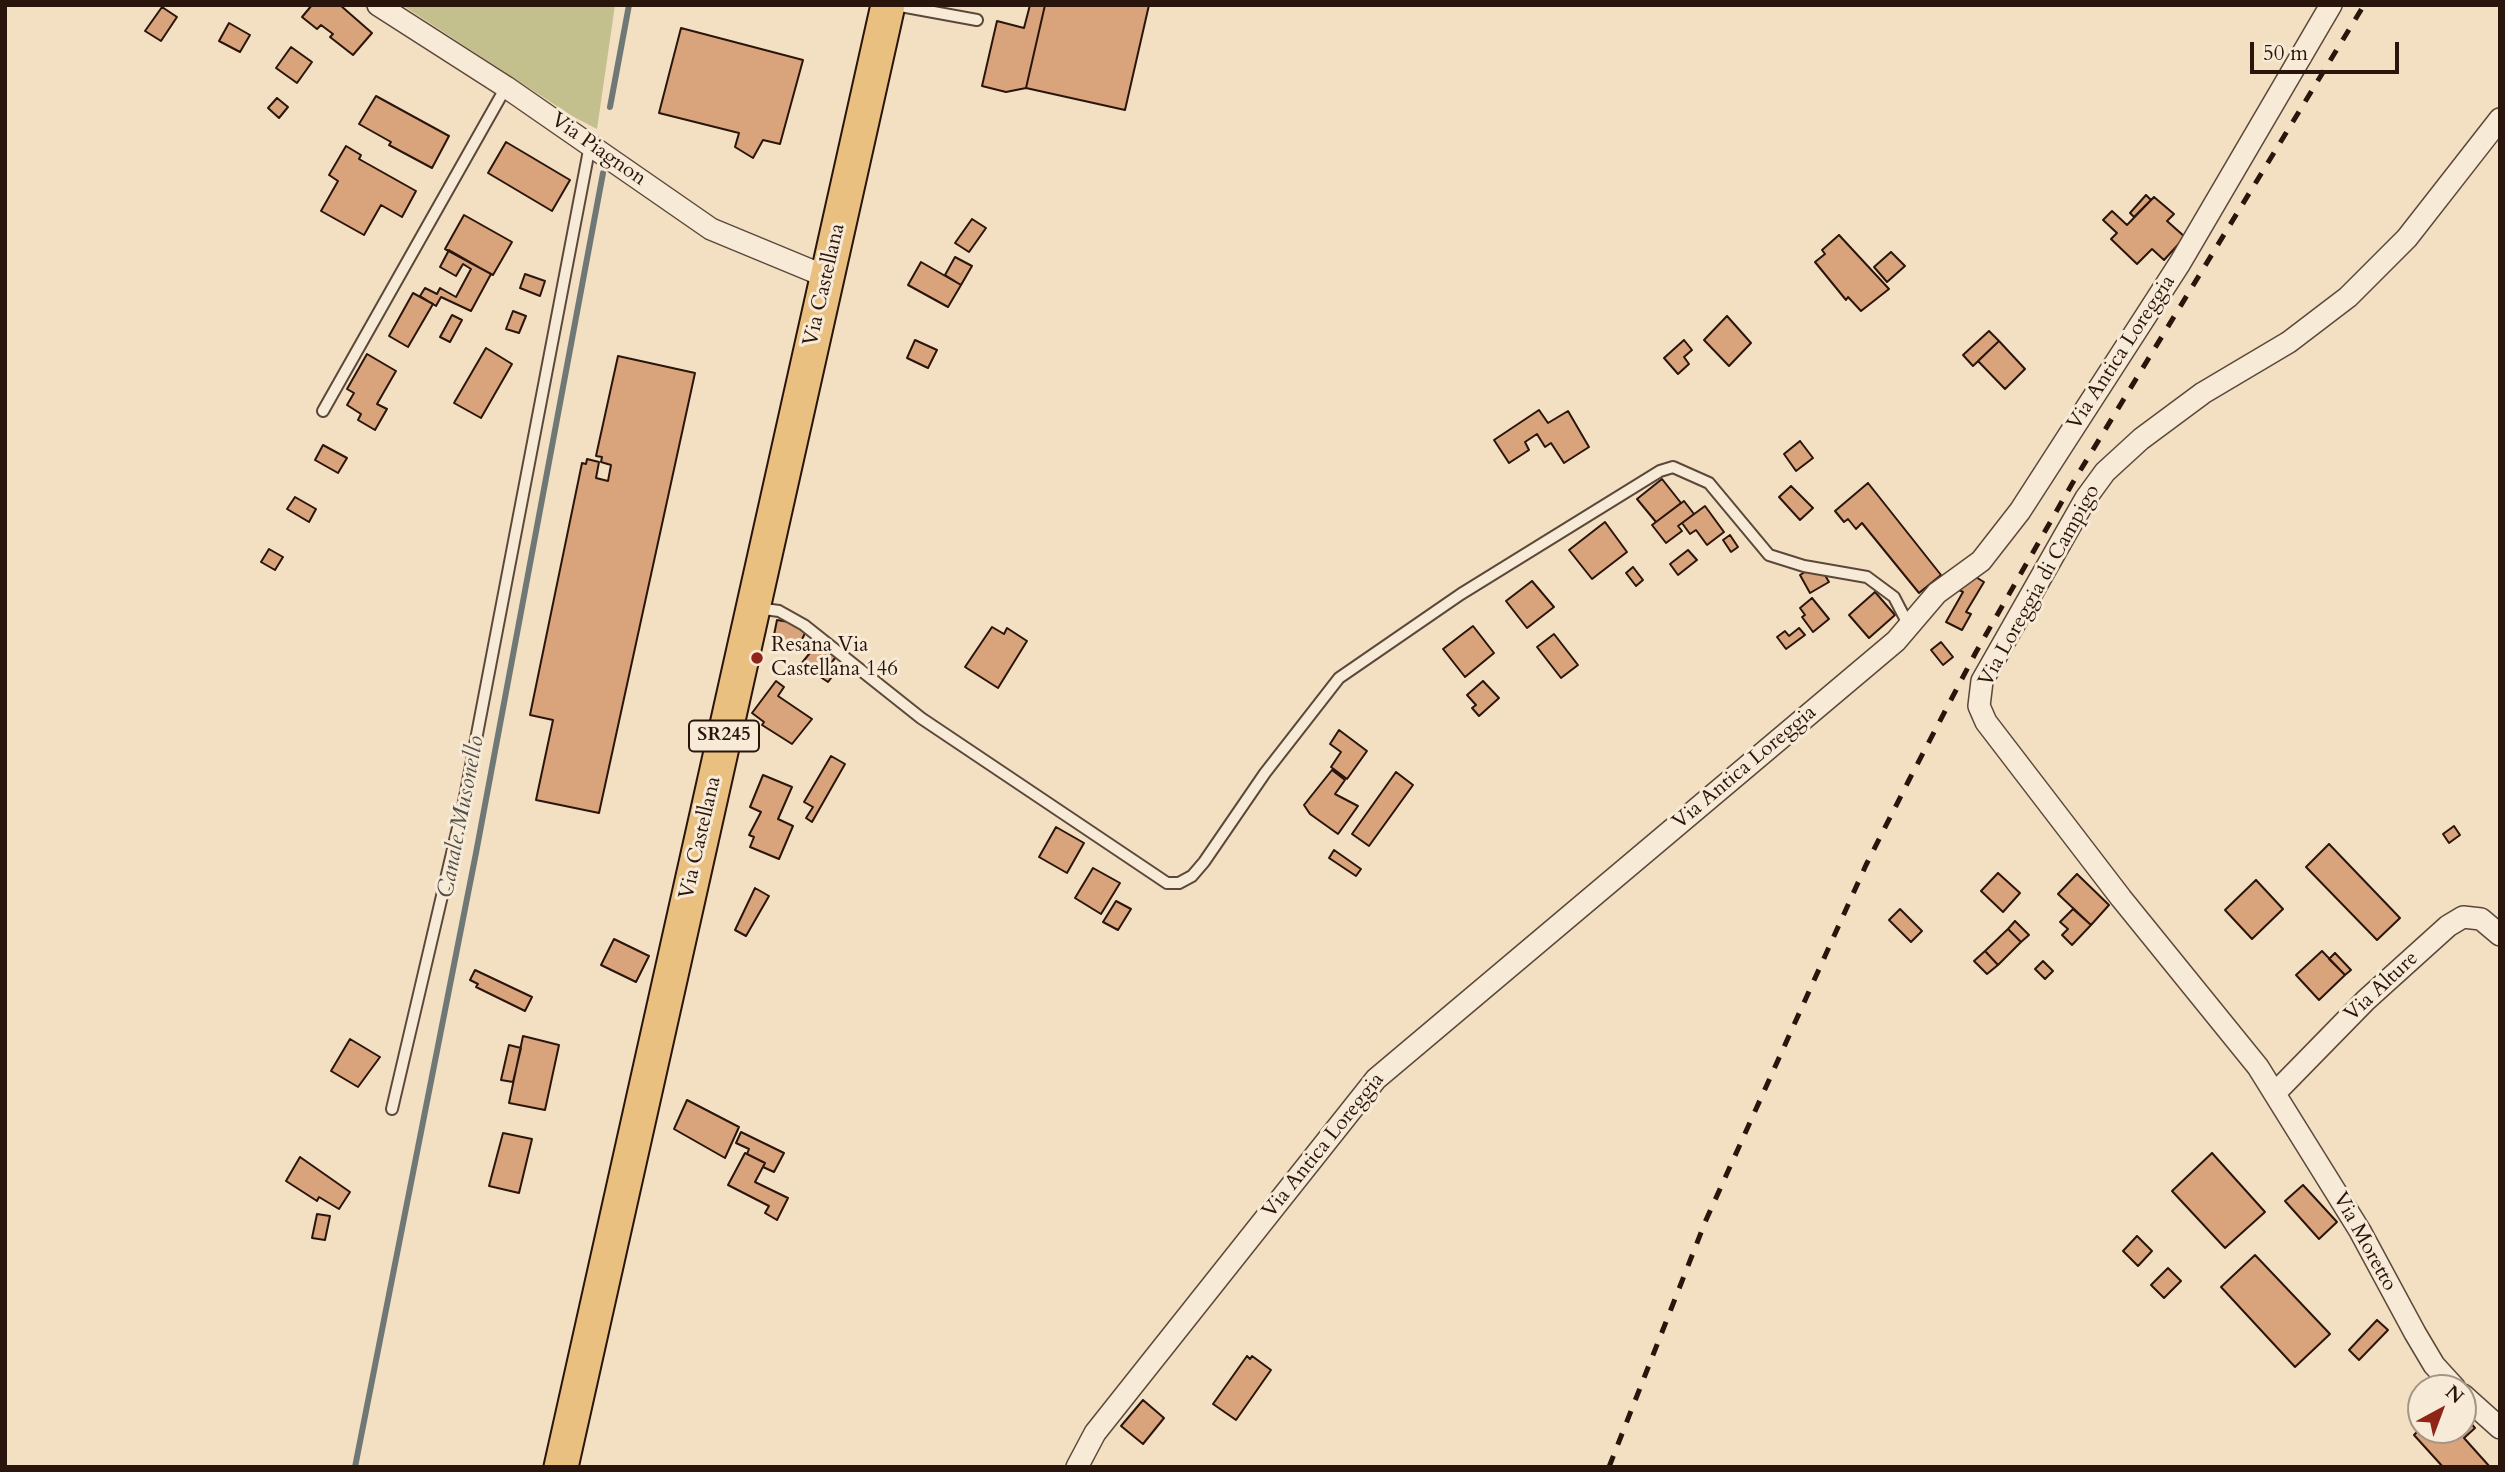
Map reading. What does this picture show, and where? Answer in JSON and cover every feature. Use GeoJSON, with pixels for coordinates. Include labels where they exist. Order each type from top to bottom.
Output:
{"type":"FeatureCollection","features":[{"type":"Feature","properties":{"kind":"main road","name":"Via Castellana"},"geometry":{"type":"LineString","coordinates":[[561,1467],[888,5]]}},
{"type":"Feature","properties":{"kind":"street","name":"Via Piagnon"},"geometry":{"type":"LineString","coordinates":[[378,5],[506,87],[710,229],[827,277]]}},
{"type":"Feature","properties":{"kind":"street","name":"Via Antica Loreggia"},"geometry":{"type":"LineString","coordinates":[[1077,1467],[1095,1433],[1376,1079],[1896,641],[1937,593],[1981,561],[2021,511],[2180,263],[2331,5]]}},
{"type":"Feature","properties":{"kind":"street","name":"Via Loreggia di Campigo"},"geometry":{"type":"LineString","coordinates":[[2276,1092],[1986,722],[1979,706],[1982,681],[2086,498],[2112,466],[2141,439],[2203,393],[2289,342],[2348,297],[2407,238],[2500,119]]}},
{"type":"Feature","properties":{"kind":"street","name":"Via Alture"},"geometry":{"type":"LineString","coordinates":[[2276,1092],[2366,1000],[2448,926],[2463,917],[2481,919],[2500,935]]}},
{"type":"Feature","properties":{"kind":"street","name":"Via Moretto"},"geometry":{"type":"LineString","coordinates":[[2276,1092],[2360,1231],[2415,1333],[2443,1374]]}},
{"type":"Feature","properties":{"kind":"street"},"geometry":{"type":"LineString","coordinates":[[2477,1407],[2500,1428]]}},
{"type":"Feature","properties":{"kind":"lane"},"geometry":{"type":"LineString","coordinates":[[895,5],[977,20]]}},
{"type":"Feature","properties":{"kind":"lane"},"geometry":{"type":"LineString","coordinates":[[323,411],[506,87]]}},
{"type":"Feature","properties":{"kind":"lane"},"geometry":{"type":"LineString","coordinates":[[392,1109],[464,802],[590,145]]}},
{"type":"Feature","properties":{"kind":"lane"},"geometry":{"type":"LineString","coordinates":[[753,607],[779,611],[804,625],[921,718],[1167,883],[1179,883],[1192,876],[1205,862],[1265,773],[1339,678],[1461,594],[1660,471],[1673,467],[1709,483],[1769,555],[1804,566],[1867,577],[1894,597],[1909,625]]}},
{"type":"Feature","properties":{"kind":"shaded area"},"geometry":{"type":"Polygon","coordinates":[[[402,5],[615,5],[597,129],[572,116],[402,5]]]}},
{"type":"Feature","properties":{"kind":"building"},"geometry":{"type":"Polygon","coordinates":[[[312,5],[340,5],[372,33],[353,55],[330,37],[333,34],[321,25],[317,29],[302,17],[312,5]]]}},
{"type":"Feature","properties":{"kind":"building"},"geometry":{"type":"Polygon","coordinates":[[[1030,5],[1045,5],[1026,88],[1006,92],[982,86],[997,21],[1024,28],[1030,5]]]}},
{"type":"Feature","properties":{"kind":"building"},"geometry":{"type":"Polygon","coordinates":[[[1045,5],[1149,5],[1125,110],[1026,88],[1045,5]]]}},
{"type":"Feature","properties":{"kind":"building"},"geometry":{"type":"Polygon","coordinates":[[[162,7],[177,17],[161,41],[145,31],[162,7]]]}},
{"type":"Feature","properties":{"kind":"building"},"geometry":{"type":"Polygon","coordinates":[[[229,23],[250,35],[240,52],[219,41],[229,23]]]}},
{"type":"Feature","properties":{"kind":"building"},"geometry":{"type":"Polygon","coordinates":[[[681,28],[803,60],[780,144],[763,140],[753,158],[735,147],[739,133],[659,113],[681,28]]]}},
{"type":"Feature","properties":{"kind":"building"},"geometry":{"type":"Polygon","coordinates":[[[291,47],[312,62],[297,83],[276,68],[291,47]]]}},
{"type":"Feature","properties":{"kind":"building"},"geometry":{"type":"Polygon","coordinates":[[[376,96],[449,136],[432,168],[389,145],[391,142],[359,124],[376,96]]]}},
{"type":"Feature","properties":{"kind":"building"},"geometry":{"type":"Polygon","coordinates":[[[277,98],[288,107],[279,118],[268,108],[277,98]]]}},
{"type":"Feature","properties":{"kind":"building"},"geometry":{"type":"Polygon","coordinates":[[[506,142],[570,180],[552,211],[488,173],[506,142]]]}},
{"type":"Feature","properties":{"kind":"building"},"geometry":{"type":"Polygon","coordinates":[[[346,146],[361,155],[359,159],[416,191],[402,217],[381,205],[364,235],[321,211],[338,181],[329,175],[346,146]]]}},
{"type":"Feature","properties":{"kind":"building"},"geometry":{"type":"Polygon","coordinates":[[[2146,195],[2151,200],[2134,217],[2130,213],[2146,195]]]}},
{"type":"Feature","properties":{"kind":"building"},"geometry":{"type":"Polygon","coordinates":[[[2154,197],[2174,214],[2167,221],[2185,237],[2164,260],[2152,249],[2137,264],[2111,239],[2117,233],[2103,220],[2112,211],[2127,225],[2154,197]]]}},
{"type":"Feature","properties":{"kind":"building"},"geometry":{"type":"Polygon","coordinates":[[[464,215],[512,242],[493,275],[445,249],[464,215]]]}},
{"type":"Feature","properties":{"kind":"building"},"geometry":{"type":"Polygon","coordinates":[[[972,219],[986,228],[969,252],[955,243],[972,219]]]}},
{"type":"Feature","properties":{"kind":"building"},"geometry":{"type":"Polygon","coordinates":[[[1839,235],[1889,289],[1861,311],[1848,297],[1846,300],[1815,262],[1825,254],[1822,250],[1839,235]]]}},
{"type":"Feature","properties":{"kind":"building"},"geometry":{"type":"Polygon","coordinates":[[[449,250],[491,274],[471,311],[441,297],[436,306],[420,296],[425,288],[437,294],[440,288],[456,297],[471,269],[463,264],[456,276],[440,267],[449,250]]]}},
{"type":"Feature","properties":{"kind":"building"},"geometry":{"type":"Polygon","coordinates":[[[1891,252],[1905,266],[1887,282],[1874,267],[1891,252]]]}},
{"type":"Feature","properties":{"kind":"building"},"geometry":{"type":"Polygon","coordinates":[[[955,257],[972,266],[961,285],[945,275],[955,257]]]}},
{"type":"Feature","properties":{"kind":"building"},"geometry":{"type":"Polygon","coordinates":[[[921,262],[961,285],[948,307],[908,285],[921,262]]]}},
{"type":"Feature","properties":{"kind":"building"},"geometry":{"type":"Polygon","coordinates":[[[525,274],[545,281],[540,296],[520,288],[525,274]]]}},
{"type":"Feature","properties":{"kind":"building"},"geometry":{"type":"Polygon","coordinates":[[[413,293],[433,304],[408,347],[389,336],[413,293]]]}},
{"type":"Feature","properties":{"kind":"building"},"geometry":{"type":"Polygon","coordinates":[[[513,311],[526,316],[519,333],[506,329],[513,311]]]}},
{"type":"Feature","properties":{"kind":"building"},"geometry":{"type":"Polygon","coordinates":[[[452,315],[462,320],[450,342],[440,337],[452,315]]]}},
{"type":"Feature","properties":{"kind":"building"},"geometry":{"type":"Polygon","coordinates":[[[1727,316],[1751,343],[1729,366],[1704,340],[1727,316]]]}},
{"type":"Feature","properties":{"kind":"building"},"geometry":{"type":"Polygon","coordinates":[[[1989,331],[1999,341],[1973,366],[1963,355],[1989,331]]]}},
{"type":"Feature","properties":{"kind":"building"},"geometry":{"type":"Polygon","coordinates":[[[915,340],[937,350],[928,368],[907,358],[915,340]]]}},
{"type":"Feature","properties":{"kind":"building"},"geometry":{"type":"Polygon","coordinates":[[[1684,340],[1692,350],[1684,357],[1689,364],[1678,374],[1664,358],[1684,340]]]}},
{"type":"Feature","properties":{"kind":"building"},"geometry":{"type":"Polygon","coordinates":[[[1999,341],[2025,369],[2005,389],[1978,361],[1999,341]]]}},
{"type":"Feature","properties":{"kind":"building"},"geometry":{"type":"Polygon","coordinates":[[[486,348],[512,364],[481,418],[454,403],[486,348]]]}},
{"type":"Feature","properties":{"kind":"building"},"geometry":{"type":"Polygon","coordinates":[[[367,354],[396,371],[377,404],[387,409],[375,430],[358,420],[361,414],[347,405],[354,393],[347,389],[367,354]]]}},
{"type":"Feature","properties":{"kind":"building"},"geometry":{"type":"Polygon","coordinates":[[[618,356],[695,373],[599,813],[536,800],[553,720],[530,715],[582,463],[586,464],[587,459],[599,462],[596,478],[608,481],[611,465],[601,462],[602,457],[596,456],[618,356]]]}},
{"type":"Feature","properties":{"kind":"building"},"geometry":{"type":"Polygon","coordinates":[[[1539,410],[1548,423],[1568,411],[1589,447],[1564,463],[1551,443],[1545,447],[1537,434],[1525,442],[1529,450],[1509,463],[1494,440],[1539,410]]]}},
{"type":"Feature","properties":{"kind":"building"},"geometry":{"type":"Polygon","coordinates":[[[1800,441],[1813,458],[1796,471],[1784,454],[1800,441]]]}},
{"type":"Feature","properties":{"kind":"building"},"geometry":{"type":"Polygon","coordinates":[[[323,445],[347,458],[338,473],[315,460],[323,445]]]}},
{"type":"Feature","properties":{"kind":"building"},"geometry":{"type":"Polygon","coordinates":[[[1662,479],[1681,503],[1656,522],[1637,499],[1662,479]]]}},
{"type":"Feature","properties":{"kind":"building"},"geometry":{"type":"Polygon","coordinates":[[[1868,483],[1941,575],[1919,593],[1862,523],[1856,529],[1848,519],[1844,522],[1835,511],[1868,483]]]}},
{"type":"Feature","properties":{"kind":"building"},"geometry":{"type":"Polygon","coordinates":[[[1791,486],[1813,508],[1800,520],[1779,497],[1791,486]]]}},
{"type":"Feature","properties":{"kind":"building"},"geometry":{"type":"Polygon","coordinates":[[[295,497],[316,509],[309,522],[287,509],[295,497]]]}},
{"type":"Feature","properties":{"kind":"building"},"geometry":{"type":"Polygon","coordinates":[[[1684,501],[1694,514],[1678,526],[1682,531],[1666,543],[1652,525],[1684,501]]]}},
{"type":"Feature","properties":{"kind":"building"},"geometry":{"type":"Polygon","coordinates":[[[1705,506],[1724,532],[1707,545],[1696,530],[1690,534],[1682,523],[1705,506]]]}},
{"type":"Feature","properties":{"kind":"building"},"geometry":{"type":"Polygon","coordinates":[[[1605,522],[1627,552],[1592,579],[1569,550],[1605,522]]]}},
{"type":"Feature","properties":{"kind":"building"},"geometry":{"type":"Polygon","coordinates":[[[1730,535],[1738,547],[1731,552],[1723,540],[1730,535]]]}},
{"type":"Feature","properties":{"kind":"building"},"geometry":{"type":"Polygon","coordinates":[[[269,549],[283,557],[275,570],[261,562],[269,549]]]}},
{"type":"Feature","properties":{"kind":"building"},"geometry":{"type":"Polygon","coordinates":[[[1688,550],[1697,560],[1678,575],[1670,564],[1688,550]]]}},
{"type":"Feature","properties":{"kind":"building"},"geometry":{"type":"Polygon","coordinates":[[[1633,567],[1643,580],[1636,586],[1626,573],[1633,567]]]}},
{"type":"Feature","properties":{"kind":"building"},"geometry":{"type":"Polygon","coordinates":[[[1813,567],[1822,570],[1829,582],[1810,593],[1800,575],[1813,567]]]}},
{"type":"Feature","properties":{"kind":"building"},"geometry":{"type":"Polygon","coordinates":[[[1969,573],[1984,582],[1966,612],[1971,614],[1962,630],[1946,622],[1963,592],[1959,590],[1969,573]]]}},
{"type":"Feature","properties":{"kind":"building"},"geometry":{"type":"Polygon","coordinates":[[[1532,581],[1554,607],[1527,628],[1506,601],[1532,581]]]}},
{"type":"Feature","properties":{"kind":"building"},"geometry":{"type":"Polygon","coordinates":[[[1875,592],[1895,615],[1869,638],[1849,615],[1875,592]]]}},
{"type":"Feature","properties":{"kind":"building"},"geometry":{"type":"Polygon","coordinates":[[[1812,598],[1829,619],[1813,632],[1802,617],[1805,615],[1800,608],[1812,598]]]}},
{"type":"Feature","properties":{"kind":"building"},"geometry":{"type":"Polygon","coordinates":[[[777,620],[795,623],[806,631],[797,650],[772,645],[777,620]]]}},
{"type":"Feature","properties":{"kind":"building"},"geometry":{"type":"Polygon","coordinates":[[[1473,626],[1494,653],[1465,677],[1443,649],[1473,626]]]}},
{"type":"Feature","properties":{"kind":"building"},"geometry":{"type":"Polygon","coordinates":[[[992,627],[1004,634],[1007,628],[1027,641],[998,688],[965,667],[992,627]]]}},
{"type":"Feature","properties":{"kind":"building"},"geometry":{"type":"Polygon","coordinates":[[[1799,628],[1805,635],[1786,649],[1777,637],[1785,631],[1789,636],[1799,628]]]}},
{"type":"Feature","properties":{"kind":"building"},"geometry":{"type":"Polygon","coordinates":[[[1554,634],[1578,665],[1561,678],[1537,647],[1554,634]]]}},
{"type":"Feature","properties":{"kind":"building"},"geometry":{"type":"Polygon","coordinates":[[[1941,642],[1953,657],[1943,665],[1931,650],[1941,642]]]}},
{"type":"Feature","properties":{"kind":"building"},"geometry":{"type":"Polygon","coordinates":[[[818,643],[836,657],[831,663],[838,669],[828,682],[801,664],[818,643]]]}},
{"type":"Feature","properties":{"kind":"building"},"geometry":{"type":"Polygon","coordinates":[[[776,681],[784,687],[778,696],[812,719],[792,744],[762,725],[764,722],[752,713],[776,681]]]}},
{"type":"Feature","properties":{"kind":"building"},"geometry":{"type":"Polygon","coordinates":[[[1483,681],[1499,698],[1479,716],[1472,708],[1476,705],[1467,695],[1483,681]]]}},
{"type":"Feature","properties":{"kind":"building"},"geometry":{"type":"Polygon","coordinates":[[[1339,730],[1367,751],[1347,779],[1331,767],[1341,752],[1330,744],[1339,730]]]}},
{"type":"Feature","properties":{"kind":"building"},"geometry":{"type":"Polygon","coordinates":[[[831,756],[845,764],[812,822],[806,818],[813,807],[804,802],[831,756]]]}},
{"type":"Feature","properties":{"kind":"building"},"geometry":{"type":"Polygon","coordinates":[[[1332,770],[1345,780],[1335,794],[1358,806],[1338,834],[1310,814],[1304,805],[1332,770]]]}},
{"type":"Feature","properties":{"kind":"building"},"geometry":{"type":"Polygon","coordinates":[[[1396,772],[1413,785],[1369,846],[1352,834],[1396,772]]]}},
{"type":"Feature","properties":{"kind":"building"},"geometry":{"type":"Polygon","coordinates":[[[763,775],[792,787],[778,819],[793,826],[779,859],[750,847],[754,837],[749,835],[761,812],[750,807],[763,775]]]}},
{"type":"Feature","properties":{"kind":"building"},"geometry":{"type":"Polygon","coordinates":[[[2454,826],[2460,835],[2449,843],[2443,834],[2454,826]]]}},
{"type":"Feature","properties":{"kind":"building"},"geometry":{"type":"Polygon","coordinates":[[[1056,827],[1084,843],[1067,873],[1039,857],[1056,827]]]}},
{"type":"Feature","properties":{"kind":"building"},"geometry":{"type":"Polygon","coordinates":[[[2329,844],[2400,918],[2377,940],[2306,867],[2329,844]]]}},
{"type":"Feature","properties":{"kind":"building"},"geometry":{"type":"Polygon","coordinates":[[[1334,850],[1361,869],[1356,876],[1329,858],[1334,850]]]}},
{"type":"Feature","properties":{"kind":"building"},"geometry":{"type":"Polygon","coordinates":[[[1093,868],[1120,883],[1101,914],[1075,898],[1093,868]]]}},
{"type":"Feature","properties":{"kind":"building"},"geometry":{"type":"Polygon","coordinates":[[[1998,873],[2020,893],[2003,912],[1981,891],[1998,873]]]}},
{"type":"Feature","properties":{"kind":"building"},"geometry":{"type":"Polygon","coordinates":[[[2077,874],[2109,905],[2091,925],[2058,894],[2077,874]]]}},
{"type":"Feature","properties":{"kind":"building"},"geometry":{"type":"Polygon","coordinates":[[[2256,880],[2283,909],[2252,939],[2225,910],[2256,880]]]}},
{"type":"Feature","properties":{"kind":"building"},"geometry":{"type":"Polygon","coordinates":[[[755,888],[769,896],[746,936],[735,930],[755,888]]]}},
{"type":"Feature","properties":{"kind":"building"},"geometry":{"type":"Polygon","coordinates":[[[1116,901],[1131,909],[1118,930],[1103,922],[1116,901]]]}},
{"type":"Feature","properties":{"kind":"building"},"geometry":{"type":"Polygon","coordinates":[[[1900,909],[1922,931],[1911,942],[1889,920],[1900,909]]]}},
{"type":"Feature","properties":{"kind":"building"},"geometry":{"type":"Polygon","coordinates":[[[2073,909],[2091,925],[2072,945],[2062,935],[2068,929],[2060,922],[2073,909]]]}},
{"type":"Feature","properties":{"kind":"building"},"geometry":{"type":"Polygon","coordinates":[[[2015,921],[2029,935],[2021,942],[2008,929],[2015,921]]]}},
{"type":"Feature","properties":{"kind":"building"},"geometry":{"type":"Polygon","coordinates":[[[2008,929],[2021,942],[1998,965],[1985,951],[2008,929]]]}},
{"type":"Feature","properties":{"kind":"building"},"geometry":{"type":"Polygon","coordinates":[[[614,939],[649,956],[636,982],[601,965],[614,939]]]}},
{"type":"Feature","properties":{"kind":"building"},"geometry":{"type":"Polygon","coordinates":[[[1985,951],[1998,965],[1987,974],[1974,961],[1985,951]]]}},
{"type":"Feature","properties":{"kind":"building"},"geometry":{"type":"Polygon","coordinates":[[[2322,951],[2345,975],[2319,1000],[2296,975],[2322,951]]]}},
{"type":"Feature","properties":{"kind":"building"},"geometry":{"type":"Polygon","coordinates":[[[2335,953],[2351,970],[2345,975],[2329,959],[2335,953]]]}},
{"type":"Feature","properties":{"kind":"building"},"geometry":{"type":"Polygon","coordinates":[[[2043,961],[2053,971],[2045,979],[2035,969],[2043,961]]]}},
{"type":"Feature","properties":{"kind":"building"},"geometry":{"type":"Polygon","coordinates":[[[475,970],[532,997],[525,1011],[476,987],[478,984],[470,980],[475,970]]]}},
{"type":"Feature","properties":{"kind":"building"},"geometry":{"type":"Polygon","coordinates":[[[523,1036],[559,1045],[545,1110],[509,1103],[523,1036]]]}},
{"type":"Feature","properties":{"kind":"building"},"geometry":{"type":"Polygon","coordinates":[[[350,1039],[380,1057],[358,1087],[331,1071],[350,1039]]]}},
{"type":"Feature","properties":{"kind":"building"},"geometry":{"type":"Polygon","coordinates":[[[509,1045],[521,1048],[513,1082],[501,1080],[509,1045]]]}},
{"type":"Feature","properties":{"kind":"building"},"geometry":{"type":"Polygon","coordinates":[[[687,1100],[739,1127],[725,1158],[674,1129],[687,1100]]]}},
{"type":"Feature","properties":{"kind":"building"},"geometry":{"type":"Polygon","coordinates":[[[741,1132],[784,1153],[774,1172],[763,1167],[765,1163],[747,1154],[749,1149],[736,1143],[741,1132]]]}},
{"type":"Feature","properties":{"kind":"building"},"geometry":{"type":"Polygon","coordinates":[[[503,1133],[532,1139],[519,1193],[489,1186],[503,1133]]]}},
{"type":"Feature","properties":{"kind":"building"},"geometry":{"type":"Polygon","coordinates":[[[745,1153],[765,1163],[755,1182],[788,1198],[777,1220],[765,1213],[769,1206],[728,1185],[745,1153]]]}},
{"type":"Feature","properties":{"kind":"building"},"geometry":{"type":"Polygon","coordinates":[[[2212,1153],[2265,1212],[2225,1248],[2172,1191],[2212,1153]]]}},
{"type":"Feature","properties":{"kind":"building"},"geometry":{"type":"Polygon","coordinates":[[[300,1157],[350,1192],[339,1209],[319,1197],[317,1201],[286,1181],[300,1157]]]}},
{"type":"Feature","properties":{"kind":"building"},"geometry":{"type":"Polygon","coordinates":[[[2303,1185],[2337,1222],[2319,1239],[2285,1201],[2303,1185]]]}},
{"type":"Feature","properties":{"kind":"building"},"geometry":{"type":"Polygon","coordinates":[[[317,1214],[330,1216],[325,1240],[312,1238],[317,1214]]]}},
{"type":"Feature","properties":{"kind":"building"},"geometry":{"type":"Polygon","coordinates":[[[2137,1236],[2152,1251],[2138,1266],[2123,1251],[2137,1236]]]}},
{"type":"Feature","properties":{"kind":"building"},"geometry":{"type":"Polygon","coordinates":[[[2255,1255],[2330,1334],[2295,1367],[2221,1287],[2255,1255]]]}},
{"type":"Feature","properties":{"kind":"building"},"geometry":{"type":"Polygon","coordinates":[[[2168,1268],[2181,1281],[2164,1298],[2151,1285],[2168,1268]]]}},
{"type":"Feature","properties":{"kind":"building"},"geometry":{"type":"Polygon","coordinates":[[[2377,1320],[2388,1330],[2359,1360],[2349,1350],[2377,1320]]]}},
{"type":"Feature","properties":{"kind":"building"},"geometry":{"type":"Polygon","coordinates":[[[1247,1356],[1250,1359],[1252,1356],[1271,1370],[1236,1420],[1213,1404],[1247,1356]]]}},
{"type":"Feature","properties":{"kind":"building"},"geometry":{"type":"Polygon","coordinates":[[[1143,1400],[1164,1418],[1143,1444],[1121,1426],[1143,1400]]]}},
{"type":"Feature","properties":{"kind":"building"},"geometry":{"type":"Polygon","coordinates":[[[2422,1444],[2469,1444],[2490,1467],[2443,1467],[2422,1444]]]}},
{"type":"Feature","properties":{"kind":"waterway","name":"Canale Musonello"},"geometry":{"type":"LineString","coordinates":[[610,107],[629,5]]}},
{"type":"Feature","properties":{"kind":"waterway","name":"Canale Musonello"},"geometry":{"type":"LineString","coordinates":[[355,1467],[476,853],[603,173]]}},
{"type":"Feature","properties":{"kind":"railway"},"geometry":{"type":"LineString","coordinates":[[1609,1467],[1706,1220],[1866,865],[1909,780],[1976,652],[2072,484],[2364,5]]}},
{"type":"Feature","properties":{"kind":"place","name":"Resana Via Castellana 146"},"geometry":{"type":"Point","coordinates":[757,658]}}]}
